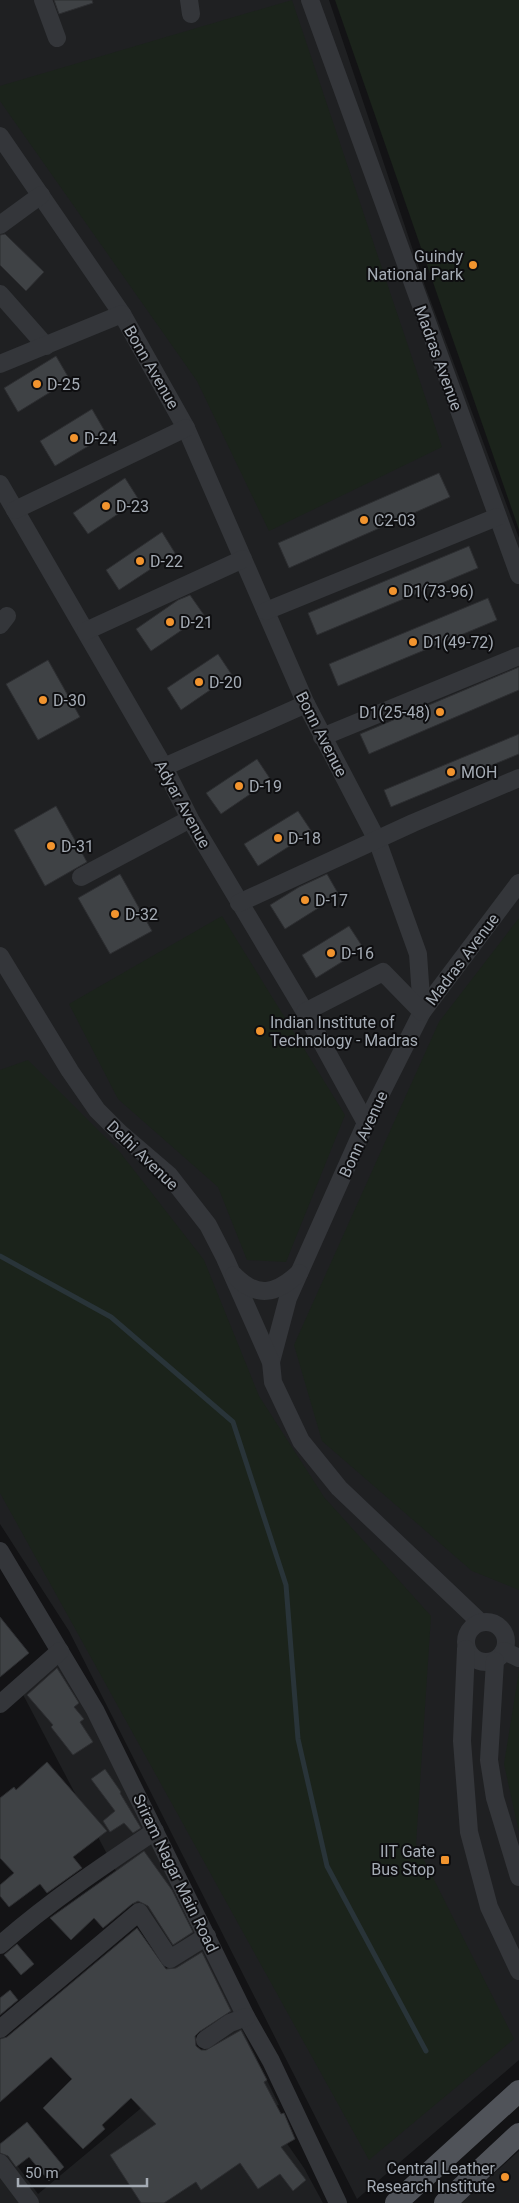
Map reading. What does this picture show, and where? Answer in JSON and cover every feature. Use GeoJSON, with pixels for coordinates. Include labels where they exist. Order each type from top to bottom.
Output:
{"type":"FeatureCollection","features":[{"type":"Feature","properties":{"kind":"main road"},"geometry":{"type":"LineString","coordinates":[[396,2203],[517,2094]]}},
{"type":"Feature","properties":{"kind":"main road"},"geometry":{"type":"LineString","coordinates":[[445,2203],[519,2134]]}},
{"type":"Feature","properties":{"kind":"street"},"geometry":{"type":"LineString","coordinates":[[43,0],[57,38]]}},
{"type":"Feature","properties":{"kind":"street","name":"Madras Avenue"},"geometry":{"type":"LineString","coordinates":[[310,0],[519,575]]}},
{"type":"Feature","properties":{"kind":"street","name":"Bonn Avenue"},"geometry":{"type":"LineString","coordinates":[[3,144],[41,194],[122,314],[186,428],[306,704],[377,840],[418,954],[422,1012],[366,1123],[288,1298],[271,1362]]}},
{"type":"Feature","properties":{"kind":"street"},"geometry":{"type":"LineString","coordinates":[[0,225],[41,194]]}},
{"type":"Feature","properties":{"kind":"street"},"geometry":{"type":"LineString","coordinates":[[0,294],[46,346]]}},
{"type":"Feature","properties":{"kind":"street"},"geometry":{"type":"LineString","coordinates":[[0,364],[122,314]]}},
{"type":"Feature","properties":{"kind":"street"},"geometry":{"type":"LineString","coordinates":[[15,510],[186,428]]}},
{"type":"Feature","properties":{"kind":"street","name":"Adyar Avenue"},"geometry":{"type":"LineString","coordinates":[[0,484],[164,767],[190,819],[305,1012],[366,1123]]}},
{"type":"Feature","properties":{"kind":"street"},"geometry":{"type":"LineString","coordinates":[[266,611],[497,517]]}},
{"type":"Feature","properties":{"kind":"street"},"geometry":{"type":"LineString","coordinates":[[86,631],[243,559]]}},
{"type":"Feature","properties":{"kind":"street"},"geometry":{"type":"LineString","coordinates":[[322,737],[519,656]]}},
{"type":"Feature","properties":{"kind":"street"},"geometry":{"type":"LineString","coordinates":[[164,767],[306,704]]}},
{"type":"Feature","properties":{"kind":"street"},"geometry":{"type":"LineString","coordinates":[[239,903],[519,778]]}},
{"type":"Feature","properties":{"kind":"street"},"geometry":{"type":"LineString","coordinates":[[81,878],[190,819]]}},
{"type":"Feature","properties":{"kind":"street","name":"Madras Avenue"},"geometry":{"type":"LineString","coordinates":[[422,1012],[519,883]]}},
{"type":"Feature","properties":{"kind":"street","name":"Delhi Avenue"},"geometry":{"type":"LineString","coordinates":[[0,956],[70,1072],[97,1110],[120,1133],[169,1175],[208,1226],[231,1272],[271,1362]]}},
{"type":"Feature","properties":{"kind":"street"},"geometry":{"type":"LineString","coordinates":[[305,1012],[383,972],[422,1012]]}},
{"type":"Feature","properties":{"kind":"street"},"geometry":{"type":"LineString","coordinates":[[231,1272],[246,1287],[267,1292],[284,1285],[300,1273]]}},
{"type":"Feature","properties":{"kind":"street"},"geometry":{"type":"LineString","coordinates":[[271,1362],[273,1382],[301,1441],[339,1488],[480,1622]]}},
{"type":"Feature","properties":{"kind":"street","name":"Sriram Nagar Main Road"},"geometry":{"type":"LineString","coordinates":[[0,1552],[95,1710],[246,2018],[271,2061],[338,2203]]}},
{"type":"Feature","properties":{"kind":"street"},"geometry":{"type":"LineString","coordinates":[[517,1865],[495,1798],[489,1760],[508,1647],[502,1629],[492,1622],[480,1622],[469,1630],[465,1642],[462,1741],[469,1832],[489,1907],[519,1971]]}},
{"type":"Feature","properties":{"kind":"street"},"geometry":{"type":"LineString","coordinates":[[466,1649],[470,1655],[481,1662],[508,1647]]}},
{"type":"Feature","properties":{"kind":"street"},"geometry":{"type":"LineString","coordinates":[[0,1704],[60,1651]]}},
{"type":"Feature","properties":{"kind":"street"},"geometry":{"type":"LineString","coordinates":[[0,1945],[26,1922],[98,1868],[155,1831]]}},
{"type":"Feature","properties":{"kind":"street"},"geometry":{"type":"LineString","coordinates":[[0,2029],[139,1912],[170,1959],[207,1936]]}},
{"type":"Feature","properties":{"kind":"street"},"geometry":{"type":"LineString","coordinates":[[205,2040],[230,2024],[246,2018]]}},
{"type":"Feature","properties":{"kind":"street"},"geometry":{"type":"LineString","coordinates":[[0,2163],[30,2203]]}},
{"type":"Feature","properties":{"kind":"shaded area","name":"Indian Institute of Technology - Madras"},"geometry":{"type":"Polygon","coordinates":[[[0,0],[329,0],[425,286],[519,538],[519,2060],[357,2199],[69,1631],[0,1524],[0,0]]]}},
{"type":"Feature","properties":{"kind":"shaded area"},"geometry":{"type":"Polygon","coordinates":[[[292,0],[442,447],[269,531],[197,381],[0,101],[0,86],[292,0]]]}},
{"type":"Feature","properties":{"kind":"shaded area","name":"Guindy National Park"},"geometry":{"type":"Polygon","coordinates":[[[335,0],[519,0],[519,530],[335,0]]]}},
{"type":"Feature","properties":{"kind":"shaded area"},"geometry":{"type":"Polygon","coordinates":[[[222,916],[345,1115],[286,1262],[247,1260],[218,1187],[118,1099],[69,1004],[222,916]]]}},
{"type":"Feature","properties":{"kind":"shaded area"},"geometry":{"type":"Polygon","coordinates":[[[519,918],[519,1590],[472,1571],[322,1441],[294,1345],[439,1022],[519,918]]]}},
{"type":"Feature","properties":{"kind":"shaded area"},"geometry":{"type":"Polygon","coordinates":[[[28,1060],[119,1151],[204,1260],[259,1396],[324,1497],[431,1616],[416,1844],[514,2039],[369,2160],[0,1493],[0,1070],[28,1060]]]}},
{"type":"Feature","properties":{"kind":"shaded area"},"geometry":{"type":"Polygon","coordinates":[[[59,1651],[279,2105],[245,2116],[19,1687],[59,1651]]]}},
{"type":"Feature","properties":{"kind":"shaded area"},"geometry":{"type":"Polygon","coordinates":[[[519,1671],[519,1832],[504,1764],[519,1671]]]}},
{"type":"Feature","properties":{"kind":"shaded area"},"geometry":{"type":"Polygon","coordinates":[[[152,2099],[265,2112],[304,2168],[323,2203],[0,2203],[0,2142],[38,2194],[152,2099]]]}},
{"type":"Feature","properties":{"kind":"shaded area","name":"Central Leather Research Institute"},"geometry":{"type":"Polygon","coordinates":[[[519,2151],[519,2203],[461,2203],[519,2151]]]}},
{"type":"Feature","properties":{"kind":"building"},"geometry":{"type":"Polygon","coordinates":[[[54,0],[92,0],[93,3],[59,14],[54,0]]]}},
{"type":"Feature","properties":{"kind":"building"},"geometry":{"type":"Polygon","coordinates":[[[5,234],[44,272],[26,291],[0,265],[0,235],[5,234]]]}},
{"type":"Feature","properties":{"kind":"building","name":"D-25"},"geometry":{"type":"Polygon","coordinates":[[[56,356],[70,380],[18,412],[4,388],[56,356]]]}},
{"type":"Feature","properties":{"kind":"building","name":"D-24"},"geometry":{"type":"Polygon","coordinates":[[[92,409],[107,435],[55,466],[40,441],[92,409]]]}},
{"type":"Feature","properties":{"kind":"building","name":"C2-03"},"geometry":{"type":"Polygon","coordinates":[[[439,473],[450,497],[289,568],[278,543],[439,473]]]}},
{"type":"Feature","properties":{"kind":"building","name":"D-23"},"geometry":{"type":"Polygon","coordinates":[[[125,478],[139,500],[88,534],[73,513],[125,478]]]}},
{"type":"Feature","properties":{"kind":"building","name":"D-22"},"geometry":{"type":"Polygon","coordinates":[[[162,532],[175,553],[119,590],[106,570],[162,532]]]}},
{"type":"Feature","properties":{"kind":"building","name":"D1(73-96)"},"geometry":{"type":"Polygon","coordinates":[[[469,546],[478,568],[317,635],[308,613],[469,546]]]}},
{"type":"Feature","properties":{"kind":"building","name":"D-21"},"geometry":{"type":"Polygon","coordinates":[[[190,595],[204,615],[151,651],[136,629],[178,600],[190,595]]]}},
{"type":"Feature","properties":{"kind":"building","name":"D1(49-72)"},"geometry":{"type":"Polygon","coordinates":[[[488,598],[497,620],[338,686],[329,664],[488,598]]]}},
{"type":"Feature","properties":{"kind":"building","name":"D-20"},"geometry":{"type":"Polygon","coordinates":[[[218,654],[232,675],[181,710],[167,688],[218,654]]]}},
{"type":"Feature","properties":{"kind":"building","name":"D-30"},"geometry":{"type":"Polygon","coordinates":[[[48,660],[80,717],[38,740],[6,684],[48,660]]]}},
{"type":"Feature","properties":{"kind":"building","name":"D1(25-48)"},"geometry":{"type":"Polygon","coordinates":[[[519,667],[519,690],[369,754],[360,734],[519,667]]]}},
{"type":"Feature","properties":{"kind":"building","name":"MOH"},"geometry":{"type":"Polygon","coordinates":[[[519,734],[519,754],[391,807],[384,790],[519,734]]]}},
{"type":"Feature","properties":{"kind":"building","name":"D-19"},"geometry":{"type":"Polygon","coordinates":[[[257,759],[271,780],[221,814],[206,793],[257,759]]]}},
{"type":"Feature","properties":{"kind":"building","name":"D-31"},"geometry":{"type":"Polygon","coordinates":[[[56,806],[87,862],[45,886],[14,830],[56,806]]]}},
{"type":"Feature","properties":{"kind":"building","name":"D-18"},"geometry":{"type":"Polygon","coordinates":[[[298,811],[312,832],[258,866],[244,844],[298,811]]]}},
{"type":"Feature","properties":{"kind":"building","name":"D-32"},"geometry":{"type":"Polygon","coordinates":[[[120,874],[152,931],[110,954],[78,898],[120,874]]]}},
{"type":"Feature","properties":{"kind":"building","name":"D-17"},"geometry":{"type":"Polygon","coordinates":[[[327,874],[339,895],[285,929],[270,905],[299,887],[327,874]]]}},
{"type":"Feature","properties":{"kind":"building","name":"D-16"},"geometry":{"type":"Polygon","coordinates":[[[349,926],[362,946],[361,950],[316,978],[302,955],[349,926]]]}},
{"type":"Feature","properties":{"kind":"building"},"geometry":{"type":"Polygon","coordinates":[[[0,1617],[29,1653],[0,1677],[0,1617]]]}},
{"type":"Feature","properties":{"kind":"building"},"geometry":{"type":"Polygon","coordinates":[[[57,1668],[79,1703],[74,1707],[84,1719],[80,1722],[93,1742],[73,1755],[51,1727],[53,1725],[27,1695],[57,1668]]]}},
{"type":"Feature","properties":{"kind":"building"},"geometry":{"type":"Polygon","coordinates":[[[47,1762],[107,1831],[73,1857],[82,1868],[47,1893],[40,1884],[9,1907],[0,1896],[0,1885],[14,1873],[0,1858],[0,1798],[14,1787],[16,1790],[47,1762]]]}},
{"type":"Feature","properties":{"kind":"building"},"geometry":{"type":"Polygon","coordinates":[[[105,1769],[121,1792],[141,1828],[133,1833],[124,1823],[110,1832],[103,1821],[115,1811],[91,1779],[105,1769]]]}},
{"type":"Feature","properties":{"kind":"building"},"geometry":{"type":"Polygon","coordinates":[[[144,1851],[172,1890],[193,1932],[173,1945],[148,1906],[138,1901],[103,1928],[94,1918],[71,1940],[50,1918],[144,1851]]]}},
{"type":"Feature","properties":{"kind":"building"},"geometry":{"type":"Polygon","coordinates":[[[137,1928],[166,1969],[176,1968],[202,1952],[231,2011],[195,2036],[196,2046],[201,2050],[206,2050],[241,2030],[267,2080],[264,2082],[281,2114],[284,2113],[295,2139],[281,2147],[306,2180],[293,2191],[280,2174],[258,2189],[240,2163],[201,2190],[196,2182],[164,2203],[141,2203],[110,2155],[156,2124],[131,2098],[102,2125],[105,2129],[83,2149],[43,2108],[72,2079],[51,2057],[0,2102],[0,2039],[7,2037],[137,1928]]]}},
{"type":"Feature","properties":{"kind":"building"},"geometry":{"type":"Polygon","coordinates":[[[17,1944],[34,1964],[21,1975],[4,1955],[17,1944]]]}},
{"type":"Feature","properties":{"kind":"building"},"geometry":{"type":"Polygon","coordinates":[[[10,1990],[18,2000],[0,2015],[0,1998],[10,1990]]]}},
{"type":"Feature","properties":{"kind":"building"},"geometry":{"type":"Polygon","coordinates":[[[27,2122],[64,2167],[49,2181],[29,2157],[16,2167],[8,2156],[0,2153],[0,2144],[27,2122]]]}},
{"type":"Feature","properties":{"kind":"waterway"},"geometry":{"type":"LineString","coordinates":[[0,1256],[111,1317],[233,1422],[286,1585],[298,1739],[327,1866],[426,2051]]}},
{"type":"Feature","properties":{"kind":"place","name":"Guindy National Park"},"geometry":{"type":"Point","coordinates":[473,265]}},
{"type":"Feature","properties":{"kind":"place","name":"D-25"},"geometry":{"type":"Point","coordinates":[37,384]}},
{"type":"Feature","properties":{"kind":"place","name":"D-24"},"geometry":{"type":"Point","coordinates":[74,438]}},
{"type":"Feature","properties":{"kind":"place","name":"D-23"},"geometry":{"type":"Point","coordinates":[106,506]}},
{"type":"Feature","properties":{"kind":"place","name":"C2-03"},"geometry":{"type":"Point","coordinates":[364,520]}},
{"type":"Feature","properties":{"kind":"place","name":"D-22"},"geometry":{"type":"Point","coordinates":[140,561]}},
{"type":"Feature","properties":{"kind":"place","name":"D1(73-96)"},"geometry":{"type":"Point","coordinates":[393,591]}},
{"type":"Feature","properties":{"kind":"place","name":"D-21"},"geometry":{"type":"Point","coordinates":[170,622]}},
{"type":"Feature","properties":{"kind":"place","name":"D1(49-72)"},"geometry":{"type":"Point","coordinates":[413,642]}},
{"type":"Feature","properties":{"kind":"place","name":"D-20"},"geometry":{"type":"Point","coordinates":[199,682]}},
{"type":"Feature","properties":{"kind":"place","name":"D-30"},"geometry":{"type":"Point","coordinates":[43,700]}},
{"type":"Feature","properties":{"kind":"place","name":"D1(25-48)"},"geometry":{"type":"Point","coordinates":[440,712]}},
{"type":"Feature","properties":{"kind":"place","name":"MOH"},"geometry":{"type":"Point","coordinates":[451,772]}},
{"type":"Feature","properties":{"kind":"place","name":"D-19"},"geometry":{"type":"Point","coordinates":[239,786]}},
{"type":"Feature","properties":{"kind":"place","name":"D-18"},"geometry":{"type":"Point","coordinates":[278,838]}},
{"type":"Feature","properties":{"kind":"place","name":"D-31"},"geometry":{"type":"Point","coordinates":[51,846]}},
{"type":"Feature","properties":{"kind":"place","name":"D-17"},"geometry":{"type":"Point","coordinates":[305,900]}},
{"type":"Feature","properties":{"kind":"place","name":"D-32"},"geometry":{"type":"Point","coordinates":[115,914]}},
{"type":"Feature","properties":{"kind":"place","name":"D-16"},"geometry":{"type":"Point","coordinates":[331,953]}},
{"type":"Feature","properties":{"kind":"place","name":"Indian Institute of Technology - Madras"},"geometry":{"type":"Point","coordinates":[260,1031]}},
{"type":"Feature","properties":{"kind":"place","name":"IIT Gate Bus Stop"},"geometry":{"type":"Point","coordinates":[445,1860]}},
{"type":"Feature","properties":{"kind":"place","name":"Central Leather Research Institute"},"geometry":{"type":"Point","coordinates":[505,2177]}}]}
